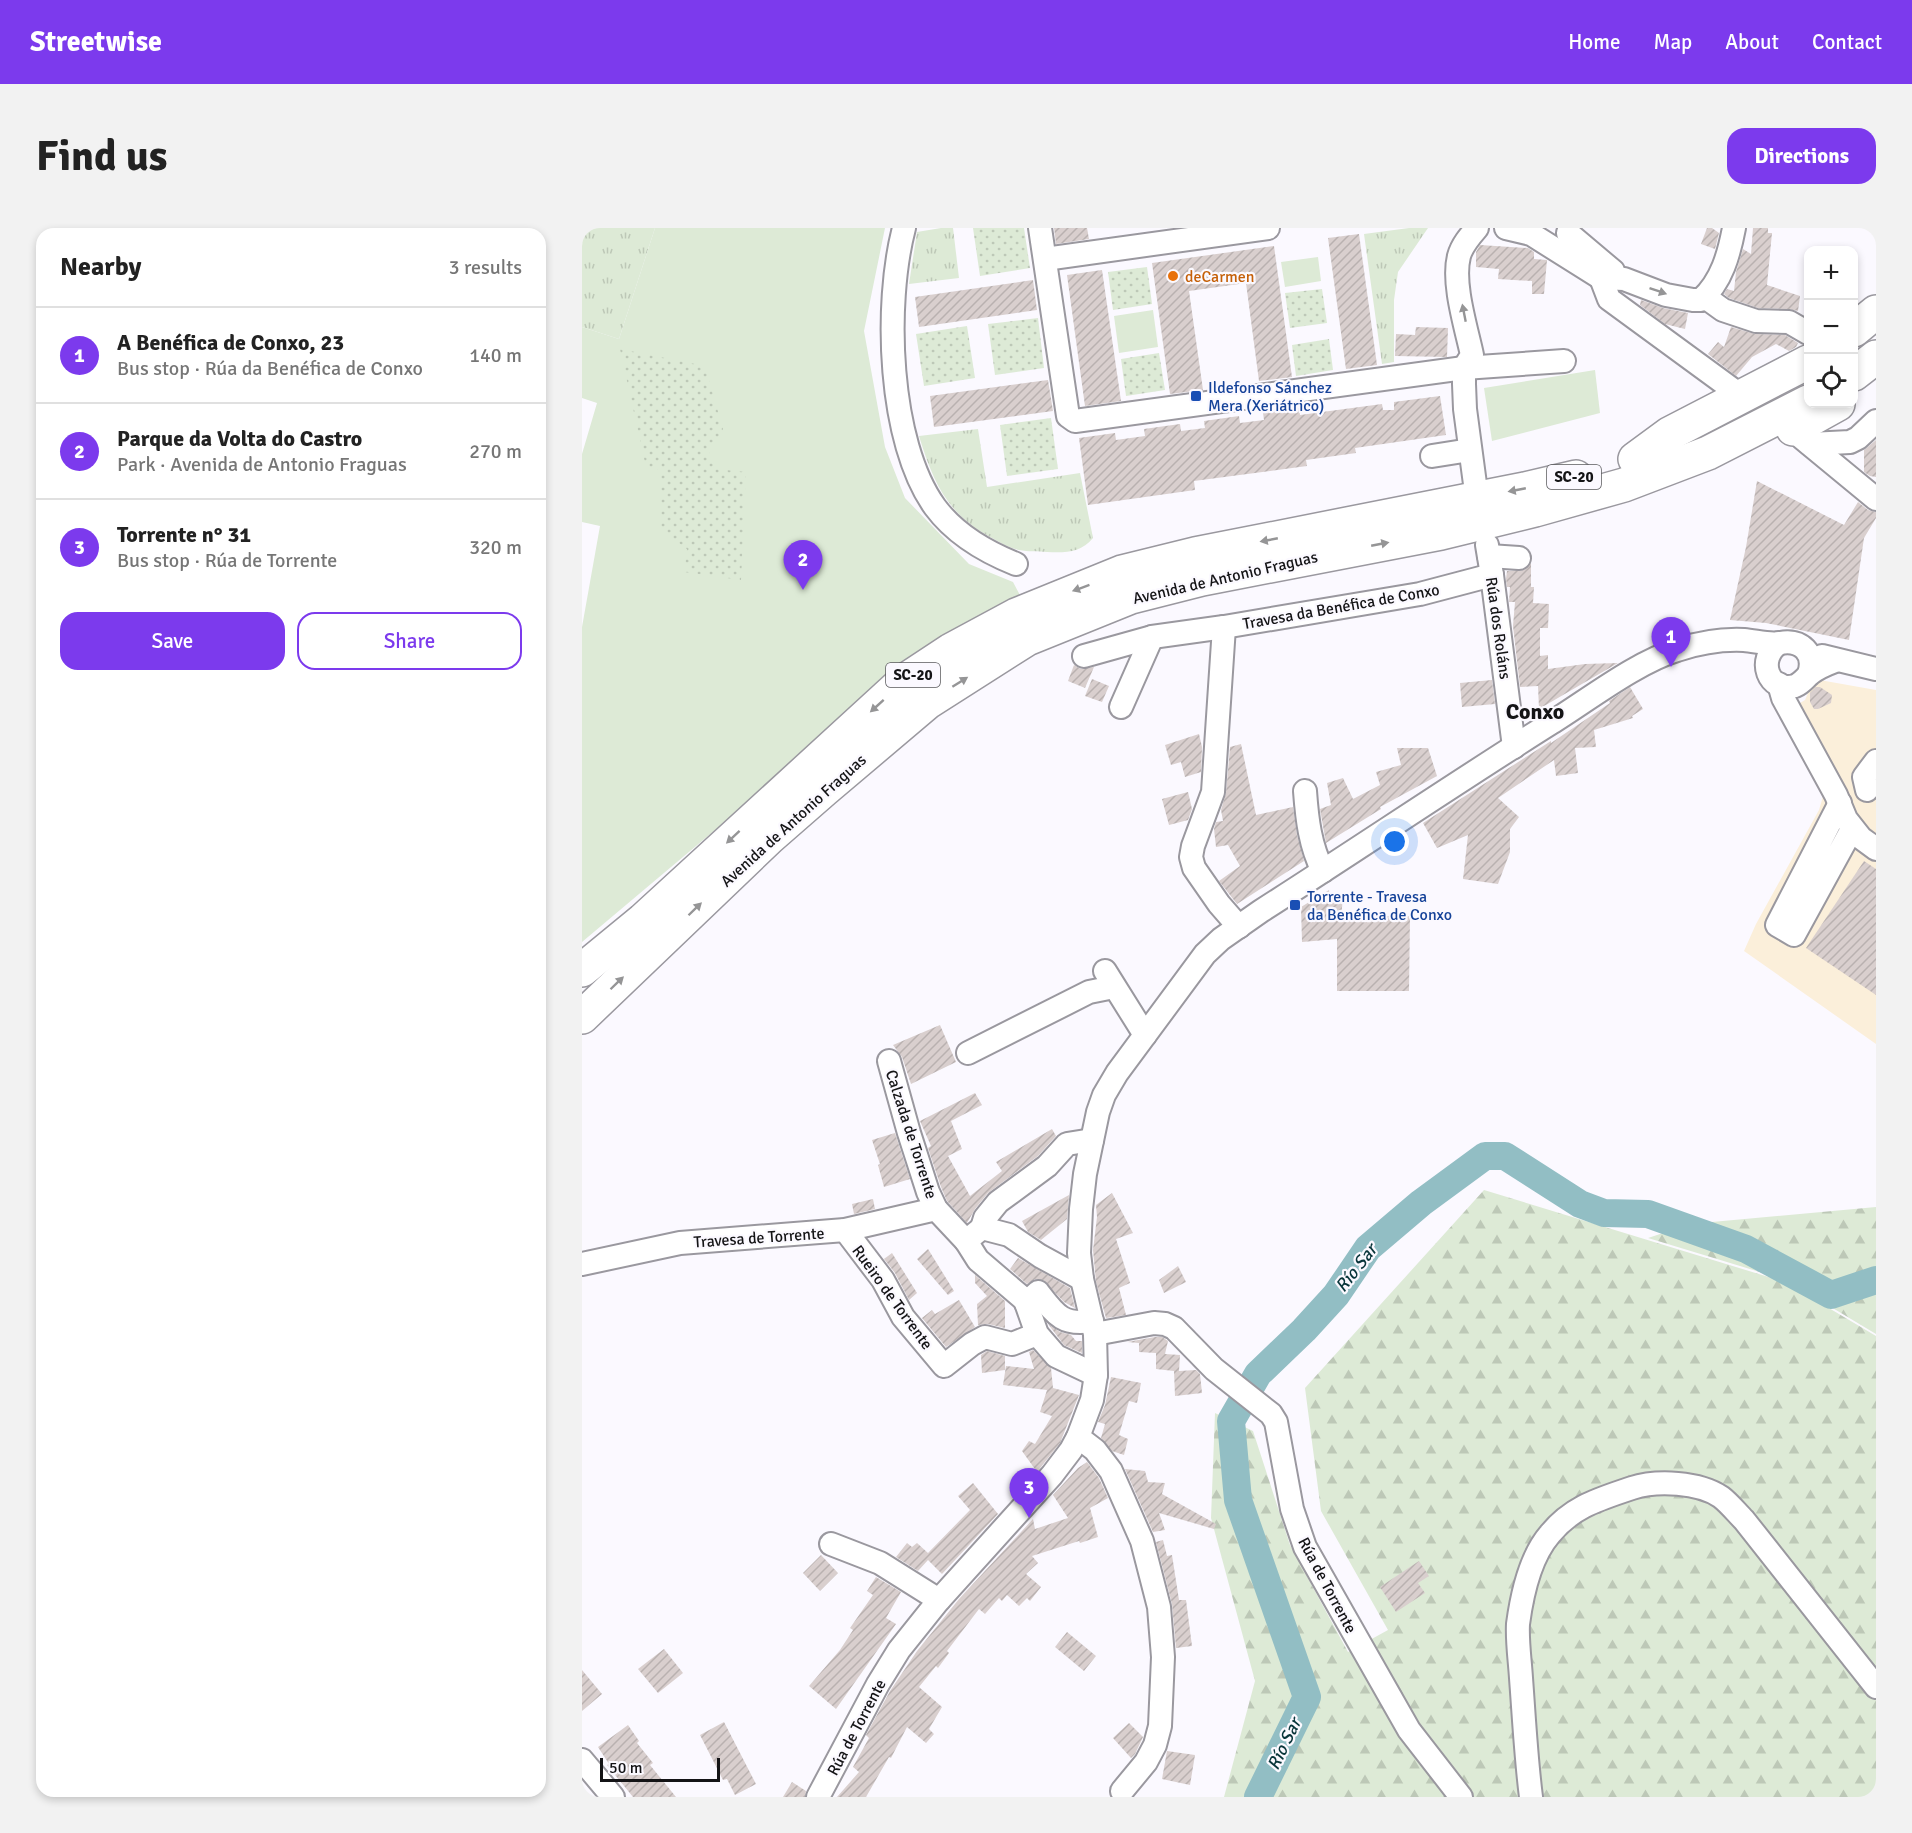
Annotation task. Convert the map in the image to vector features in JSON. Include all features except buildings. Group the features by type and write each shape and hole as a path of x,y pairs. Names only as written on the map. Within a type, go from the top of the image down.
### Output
{"highway":[{"path":"1858,327 1876,312"},
{"path":"1858,347 1876,332"},
{"path":"1858,371 1876,357"},
{"path":"1635,459 1669,434 1804,365"},
{"path":"1858,390 1876,378"},
{"name":"Avenida de Antonio Fraguas","path":"582,970 642,920 904,681 951,650 1016,615 1071,591 1132,570 1195,554 1525,489 1599,471 1706,434 1804,384"},
{"name":"Avenida de Antonio Fraguas","path":"582,1017 769,838 824,790 928,702 1027,639 1131,597 1202,579 1442,533 1624,485 1708,453 1804,405"},
{"path":"1513,516 1563,514 1647,491 1733,458 1780,436 1831,408"}],"street":[{"path":"904,228 894,287 892,333 898,394 910,452 926,494 950,524 991,554 1016,564"},
{"path":"1040,228 1068,416 1072,420 1081,422 1464,369 1564,362"},
{"path":"1045,259 1268,228"},
{"path":"1475,484 1465,409 1464,369 1472,355 1459,289 1458,264 1462,248 1477,228"},
{"path":"1506,228 1529,231 1601,278 1624,279 1693,300 1701,300 1705,297 1718,280 1729,253 1734,228"},
{"path":"1568,233 1624,279"},
{"path":"1601,278 1609,299 1736,392"},
{"path":"1705,297 1723,310 1756,321 1789,322 1804,330"},
{"path":"1876,421 1858,438 1850,442 1806,441 1876,499"},
{"path":"1432,456 1470,450"},
{"name":"Travesa da Benéfica de Conxo","path":"1084,656 1152,637 1420,594 1489,559 1520,558"},
{"name":"Rúa dos Roláns","path":"1489,559 1514,747"},
{"name":"Travesa da Benéfica de Conxo","path":"1224,627 1213,792 1191,857 1194,868 1219,904 1239,927"},
{"path":"1121,707 1152,637"},
{"name":"Rúa de Torrente","path":"818,1797 888,1666 939,1600 1052,1475 1078,1437 1092,1400 1096,1375 1093,1328 1082,1279 1079,1252 1081,1209 1098,1112 1107,1089 1205,954 1239,927 1640,666 1698,644 1742,640 1773,651"},
{"path":"1876,669 1835,660 1795,681 1768,672 1773,651 1793,642 1801,645 1795,681 1840,803 1852,829 1876,849"},
{"path":"1867,790 1864,777 1876,761"},
{"path":"1305,791 1313,850 1323,872"},
{"path":"1840,803 1777,925 1794,935 1852,829"},
{"path":"968,1053 1089,992 1110,979 1145,1035"},
{"name":"Calzada de Torrente","path":"889,1061 912,1143 936,1209 974,1234 978,1260 1026,1303"},
{"path":"974,1234 998,1202 1047,1166 1067,1144 1092,1140"},
{"name":"Travesa de Torrente","path":"582,1264 680,1243 845,1230 936,1209"},
{"name":"Rueiro de Torrente","path":"845,1230 883,1280 903,1317 944,1366 985,1337 1012,1344 1037,1334"},
{"path":"974,1234 1009,1235 1040,1256 1082,1279"},
{"path":"1093,1328 1064,1319 1051,1309 1038,1292 1026,1303 1037,1334 1056,1356 1096,1375"},
{"name":"Rúa de Torrente","path":"1093,1328 1154,1323 1174,1328 1206,1362 1265,1407 1276,1422 1292,1509 1305,1547 1409,1730 1461,1797"},
{"path":"1078,1437 1095,1450 1111,1471 1142,1541 1159,1607 1163,1657 1160,1726 1155,1745 1146,1762 1122,1791"},
{"path":"1531,1797 1518,1626 1535,1558 1549,1534 1568,1517 1589,1503 1639,1486 1668,1483 1695,1486 1721,1497 1744,1520 1876,1687"},
{"path":"831,1544 880,1563 939,1600"},
{"path":"582,1760 613,1797"}],"shaded area":[{"path":"1814,679 1876,690 1876,1044 1744,951 1756,924 1819,810 1824,793 1790,709 1805,700"}],"green space":[{"path":"582,228 655,228 619,339 582,327"},
{"path":"655,228 885,228 864,331 885,447 905,498 969,564 1013,582 1021,597 918,659 582,942 582,627 600,526 582,522 582,454 597,403 582,398 582,327 619,339"},
{"path":"953,228 959,278 909,284 917,232"},
{"path":"973,228 1024,228 1030,268 980,276"},
{"path":"1428,228 1398,272 1394,300 1394,362 1382,364 1364,234"},
{"path":"1318,257 1321,281 1285,287 1281,262"},
{"path":"1147,267 1152,304 1113,310 1108,272"},
{"path":"1322,289 1327,323 1290,328 1285,293"},
{"path":"1153,310 1158,347 1119,353 1114,316"},
{"path":"1038,318 1044,368 995,375 988,324"},
{"path":"967,326 975,378 924,386 916,334"},
{"path":"1329,339 1333,370 1296,376 1292,345"},
{"path":"620,349 705,366 723,429 709,453 715,469 746,472 741,580 684,572 687,549 660,529 661,470 646,467"},
{"path":"1159,353 1165,390 1126,396 1121,359"},
{"path":"1595,370 1600,413 1492,441 1484,388"},
{"path":"1051,418 1058,469 1007,476 1000,425"},
{"path":"978,429 987,487 1080,473 1093,538 1083,547 1066,552 1019,550 990,537 962,517 943,494 936,481 919,436"},
{"path":"1484,1190 1785,1282 1876,1336 1876,1797 1224,1797 1255,1681 1211,1518 1215,1413 1253,1431 1290,1545 1348,1652 1388,1630 1321,1511 1305,1388"},
{"path":"1876,1207 1876,1334 1786,1280 1648,1238 1690,1224"}],"waterway":[{"name":"Río Sar","path":"1258,1797 1307,1697 1238,1500 1231,1421 1258,1374 1304,1330 1336,1295 1368,1248 1421,1203 1485,1156 1505,1156 1580,1204 1604,1213 1648,1214 1746,1249 1831,1295 1876,1280"}],"place":[{"name":"deCarmen","path":"1173,276"},
{"name":"Ildefonso Sánchez Mera (Xeriátrico)","path":"1196,396"},
{"name":"Parque da Volta do Castro","path":"803,590"},
{"name":"A Benéfica de Conxo, 23","path":"1671,667"},
{"name":"Torrente - Travesa da Benéfica de Conxo","path":"1295,905"},
{"name":"Torrente n° 31","path":"1029,1518"}],"district":[{"name":"Conxo","path":"1535,711"}]}
